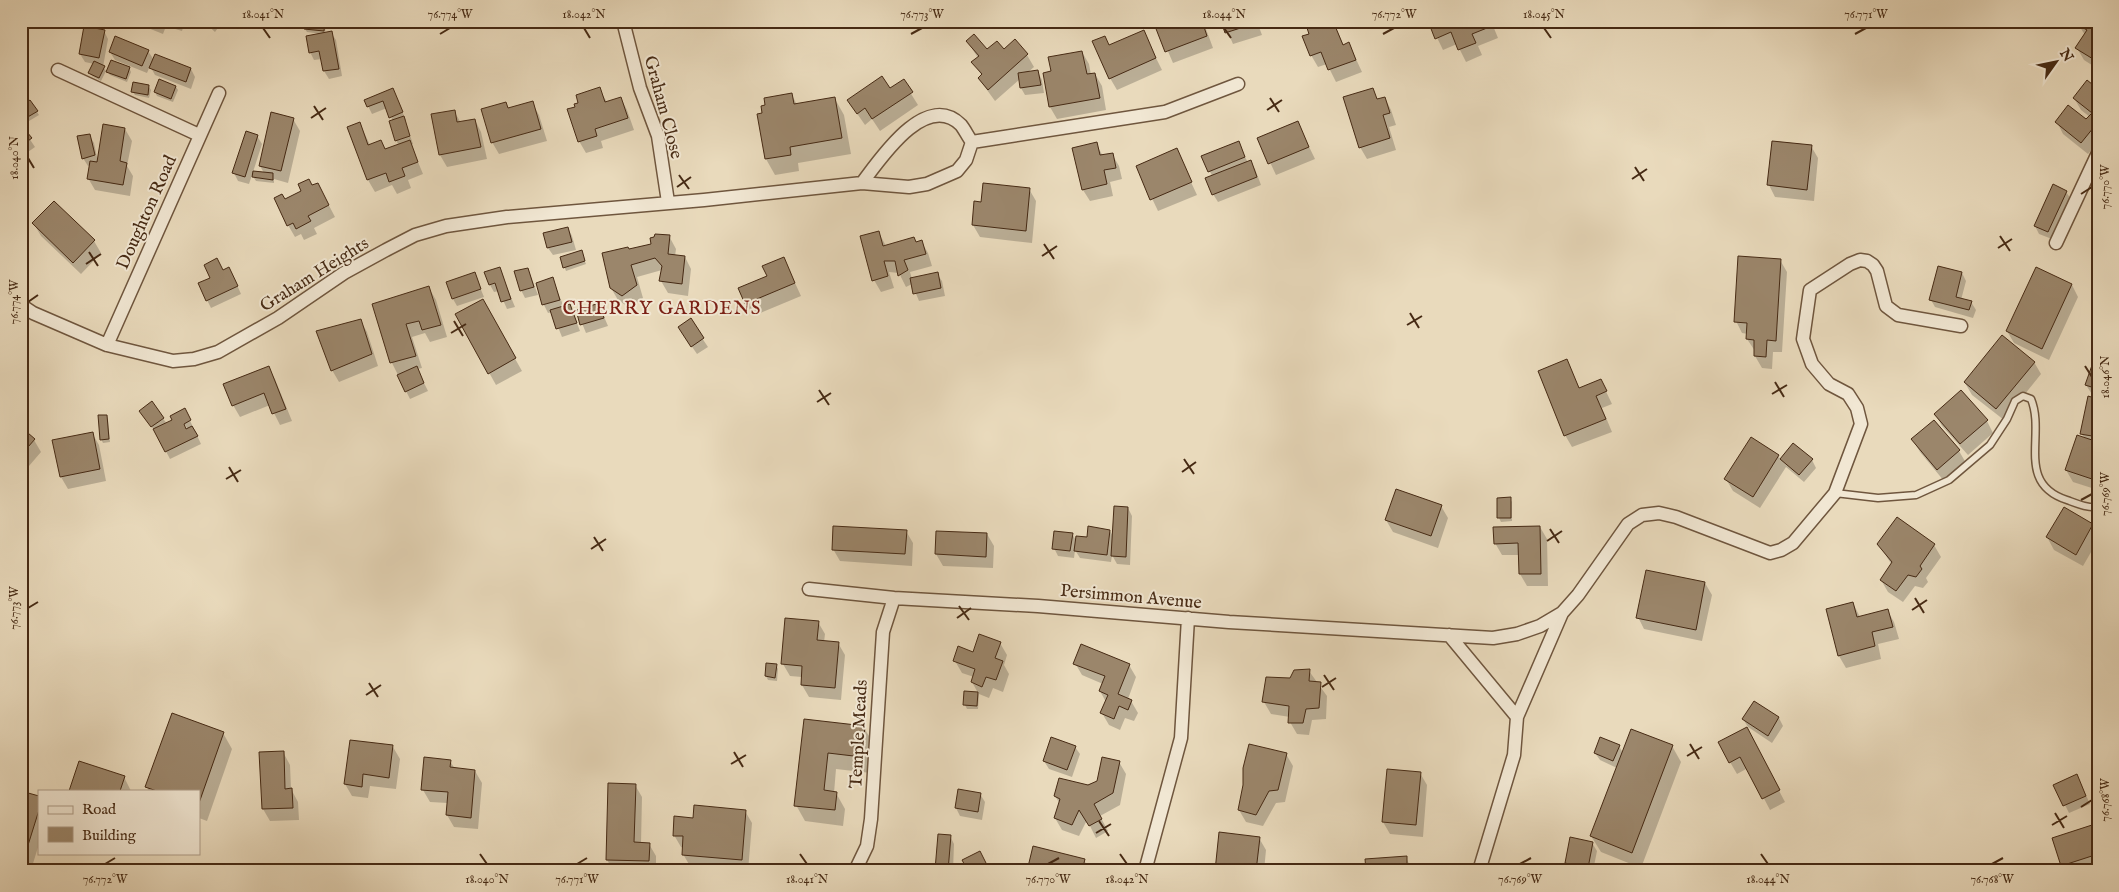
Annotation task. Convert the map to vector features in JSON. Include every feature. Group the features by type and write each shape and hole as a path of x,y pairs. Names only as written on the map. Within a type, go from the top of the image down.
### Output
{"street":[{"name":"Graham Close","path":"623,21 640,88 658,136 668,202"},
{"path":"58,70 199,135"},
{"path":"862,183 898,138 917,123 932,116 947,117 961,125 972,142 1165,112 1238,84"},
{"name":"Doughton Road","path":"106,345 219,93"},
{"name":"Graham Heights","path":"21,305 33,313 106,345 173,362 194,359 218,352 278,318 344,272 415,235 446,226 507,217 582,212 862,183 909,187 943,178 957,171 966,160 972,142"},
{"path":"2056,243 2098,152"},
{"path":"1479,871 1514,755 1517,717 1562,613 1578,595 1628,524 1642,515 1659,513 1676,517 1770,553 1781,550 1793,543 1836,493 1861,424 1857,408 1848,394 1829,384 1812,364 1803,339 1810,290 1850,264 1860,260 1866,261 1873,265 1876,271 1886,306 1898,315 1962,326"},
{"name":"Persimmon Avenue","path":"809,589 894,598 1229,622 1493,638 1516,634 1540,626 1562,613"},
{"name":"Temple Meads","path":"855,871 867,846 871,819 882,632 894,598"},
{"path":"1145,871 1181,738 1188,618"},
{"path":"1449,635 1517,717"}],"lane":[{"path":"1836,493 1878,498 1916,496 1949,480 1990,445 2007,419 2015,401 2023,396 2031,399 2035,410 2034,456 2039,479 2048,492 2090,508 2098,507"}],"building":[{"path":"305,21 325,21 324,31 304,29"},
{"path":"1153,21 1202,21 1207,36 1165,52"},
{"path":"1221,21 1255,21 1256,23 1225,33"},
{"path":"1315,21 1333,21 1343,45 1349,42 1356,60 1328,70 1321,52 1310,56 1302,36 1309,34 1306,25"},
{"path":"1428,21 1490,21 1492,26 1472,34 1476,43 1458,50 1451,32 1435,39"},
{"path":"2078,21 2098,21 2098,62 2075,48 2087,30 2076,24"},
{"path":"84,26 105,30 99,58 79,54"},
{"path":"1144,30 1156,58 1109,79 1092,41 1105,36 1109,45"},
{"path":"332,31 339,69 323,71 319,51 309,53 306,36"},
{"path":"974,34 987,49 997,41 1004,49 1015,39 1028,54 988,90 978,78 982,74 971,62 979,56 966,41"},
{"path":"115,36 149,50 142,66 109,52"},
{"path":"1082,51 1087,74 1095,73 1100,98 1049,107 1043,73 1051,71 1048,57"},
{"path":"155,54 191,68 186,82 149,68"},
{"path":"111,60 130,67 126,79 106,72"},
{"path":"94,61 105,66 99,78 88,73"},
{"path":"1038,70 1041,85 1020,88 1018,73"},
{"path":"882,76 890,88 904,79 913,92 872,119 865,108 857,114 847,100"},
{"path":"159,79 176,86 171,99 154,92"},
{"path":"2087,80 2098,89 2098,122 2081,143 2055,122 2068,105 2086,119 2092,113 2073,98"},
{"path":"133,82 149,85 148,95 131,92"},
{"path":"600,87 605,102 621,97 628,118 595,129 597,136 578,142 567,109 575,107 574,104 578,103 576,95"},
{"path":"393,88 403,112 389,118 383,101 367,107 364,100"},
{"path":"1373,88 1377,99 1385,97 1390,113 1383,115 1390,138 1359,148 1343,97"},
{"path":"792,93 794,104 835,97 842,138 790,147 791,155 765,159 757,114 762,113 761,106 765,105 764,98"},
{"path":"30,100 38,111 26,118 21,111 21,106"},
{"path":"533,101 541,129 491,143 481,109 506,102 508,108"},
{"path":"455,110 457,122 475,119 481,147 439,155 431,114"},
{"path":"271,112 294,118 281,171 259,166"},
{"path":"404,116 410,136 395,141 389,121"},
{"path":"1298,121 1309,147 1268,164 1257,138"},
{"path":"360,122 368,145 381,140 385,149 410,140 418,162 402,168 405,176 389,182 386,173 367,180 347,127"},
{"path":"103,124 125,128 120,161 127,163 123,185 87,179 90,161 97,162"},
{"path":"21,125 32,138 21,146"},
{"path":"246,131 258,135 245,177 232,173"},
{"path":"90,134 95,155 82,159 77,136"},
{"path":"1239,141 1245,157 1208,172 1201,156"},
{"path":"1772,141 1812,145 1807,190 1767,185"},
{"path":"1097,142 1100,155 1113,153 1116,168 1104,170 1107,184 1082,190 1072,148"},
{"path":"1177,148 1192,182 1150,200 1136,166"},
{"path":"1251,160 1257,177 1212,195 1205,178"},
{"path":"253,171 273,173 273,180 252,177"},
{"path":"309,179 312,185 318,183 329,205 308,216 311,221 296,229 293,223 287,226 274,198 282,194 285,199 301,191 298,184"},
{"path":"983,183 1030,188 1026,231 972,225 974,201 981,202"},
{"path":"2053,184 2067,191 2048,232 2034,226"},
{"path":"54,201 95,240 73,263 32,223"},
{"path":"568,227 572,242 547,248 543,233"},
{"path":"879,231 883,246 914,237 916,242 922,240 926,254 904,260 908,270 898,276 895,261 884,261 888,276 872,281 860,236"},
{"path":"655,234 670,235 668,254 685,256 682,284 659,281 662,266 655,258 631,265 637,285 622,296 610,288 602,253 651,244 650,238 654,237"},
{"path":"582,250 585,261 563,268 560,257"},
{"path":"1738,256 1781,259 1776,341 1767,340 1766,357 1754,356 1754,340 1746,339 1747,323 1734,322"},
{"path":"784,257 795,283 745,304 738,288 767,276 762,266"},
{"path":"217,258 223,270 229,267 238,286 206,301 198,283 210,278 204,265"},
{"path":"1938,266 1962,272 1956,297 1972,301 1969,310 1929,300"},
{"path":"500,267 511,299 501,302 495,283 489,285 484,272"},
{"path":"2036,267 2072,284 2042,349 2006,331"},
{"path":"528,268 534,287 520,291 514,271"},
{"path":"475,272 481,289 452,299 446,282"},
{"path":"938,272 941,288 913,294 910,278"},
{"path":"553,277 560,300 542,305 536,283"},
{"path":"429,286 441,325 422,330 419,321 406,324 416,356 390,363 372,304"},
{"path":"483,299 516,358 488,374 455,314"},
{"path":"600,303 604,318 580,325 576,310"},
{"path":"570,304 577,323 556,329 550,310"},
{"path":"691,318 704,338 691,347 678,327"},
{"path":"361,319 372,354 331,371 316,331"},
{"path":"2002,335 2035,362 1996,409 1964,382"},
{"path":"2096,354 2098,355 2098,389 2085,385"},
{"path":"1567,359 1579,388 1601,379 1607,391 1596,396 1606,419 1564,436 1538,371"},
{"path":"269,366 286,409 272,414 264,393 232,406 223,384"},
{"path":"417,366 424,383 405,392 397,375"},
{"path":"1961,390 1988,420 1960,444 1934,414"},
{"path":"2088,396 2098,399 2098,437 2080,434"},
{"path":"152,401 164,418 151,427 139,411"},
{"path":"185,408 191,420 184,424 186,429 192,426 198,436 165,452 153,429 172,420 170,416"},
{"path":"98,415 107,415 109,439 100,440"},
{"path":"1934,420 1960,450 1937,470 1911,439"},
{"path":"21,427 35,439 21,455"},
{"path":"93,432 100,469 60,477 52,440"},
{"path":"2077,435 2098,442 2098,481 2065,470"},
{"path":"1751,437 1779,455 1753,497 1724,479"},
{"path":"1793,443 1813,459 1799,475 1780,459"},
{"path":"1396,489 1442,505 1431,536 1385,520"},
{"path":"1511,497 1511,518 1497,518 1497,498"},
{"path":"1114,506 1128,507 1126,557 1111,556"},
{"path":"2064,507 2093,524 2076,555 2046,537"},
{"path":"1897,517 1935,544 1920,566 1922,569 1916,577 1908,575 1896,591 1880,580 1892,562 1877,544"},
{"path":"833,526 907,530 905,554 832,550"},
{"path":"1088,526 1110,530 1107,555 1074,551 1076,536 1087,537"},
{"path":"1540,526 1541,574 1519,574 1518,543 1494,544 1493,527"},
{"path":"936,531 987,533 986,557 935,554"},
{"path":"1054,531 1073,533 1070,551 1052,549"},
{"path":"1646,570 1705,582 1696,630 1636,618"},
{"path":"1853,602 1857,617 1888,609 1893,627 1872,632 1875,646 1838,656 1826,609"},
{"path":"785,618 819,621 817,640 839,642 835,688 801,685 802,666 781,664"},
{"path":"979,634 1001,642 995,658 1003,661 996,680 986,677 982,687 971,682 975,669 953,661 958,646 973,652"},
{"path":"1081,644 1130,664 1118,694 1132,700 1128,710 1119,706 1114,719 1100,713 1108,695 1099,691 1105,676 1073,664"},
{"path":"766,663 777,664 775,678 765,676"},
{"path":"1310,669 1309,681 1321,682 1319,708 1306,709 1303,723 1288,723 1289,706 1262,702 1266,677 1290,678 1294,670"},
{"path":"964,691 978,692 977,706 963,705"},
{"path":"1754,701 1779,717 1768,736 1742,719"},
{"path":"172,713 224,732 200,800 200,790 154,790 145,787"},
{"path":"804,719 865,726 862,757 828,753 824,790 837,792 835,810 794,806"},
{"path":"1747,727 1780,790 1762,799 1740,757 1729,763 1718,742"},
{"path":"1631,729 1673,745 1632,853 1590,836"},
{"path":"1051,737 1076,746 1067,770 1043,761"},
{"path":"1600,737 1620,745 1613,761 1594,753"},
{"path":"350,740 393,745 389,778 363,774 362,787 344,784"},
{"path":"1249,744 1287,753 1278,790 1269,791 1256,815 1238,810 1243,785 1243,768"},
{"path":"284,751 285,789 292,788 293,808 262,809 259,752"},
{"path":"424,757 451,760 450,767 475,770 471,818 446,815 448,792 421,790"},
{"path":"1102,757 1120,761 1113,793 1094,804 1102,819 1089,826 1079,810 1072,825 1054,818 1060,799 1054,796 1059,778 1088,785 1097,781"},
{"path":"79,761 125,776 120,790 69,790"},
{"path":"1387,769 1421,772 1416,825 1382,822"},
{"path":"2077,774 2086,796 2063,806 2053,785"},
{"path":"608,783 636,784 634,842 650,843 649,861 606,860"},
{"path":"958,789 981,793 978,812 955,808"},
{"path":"21,791 38,796 38,813 24,858 21,857"},
{"path":"694,805 746,810 742,860 682,855 683,836 673,836 674,816 693,818"},
{"path":"2092,825 2098,841 2098,854 2061,866 2052,838"},
{"path":"1219,832 1260,837 1256,871 1215,871"},
{"path":"938,834 951,835 948,871 924,871 924,869 935,870"},
{"path":"1570,837 1593,842 1588,868 1565,863"},
{"path":"1033,846 1085,859 1082,871 1027,871"},
{"path":"980,851 990,871 968,871 962,860"},
{"path":"1407,856 1407,871 1366,871 1365,859"}],"district":[{"name":"CHERRY GARDENS","path":"662,307"}]}
